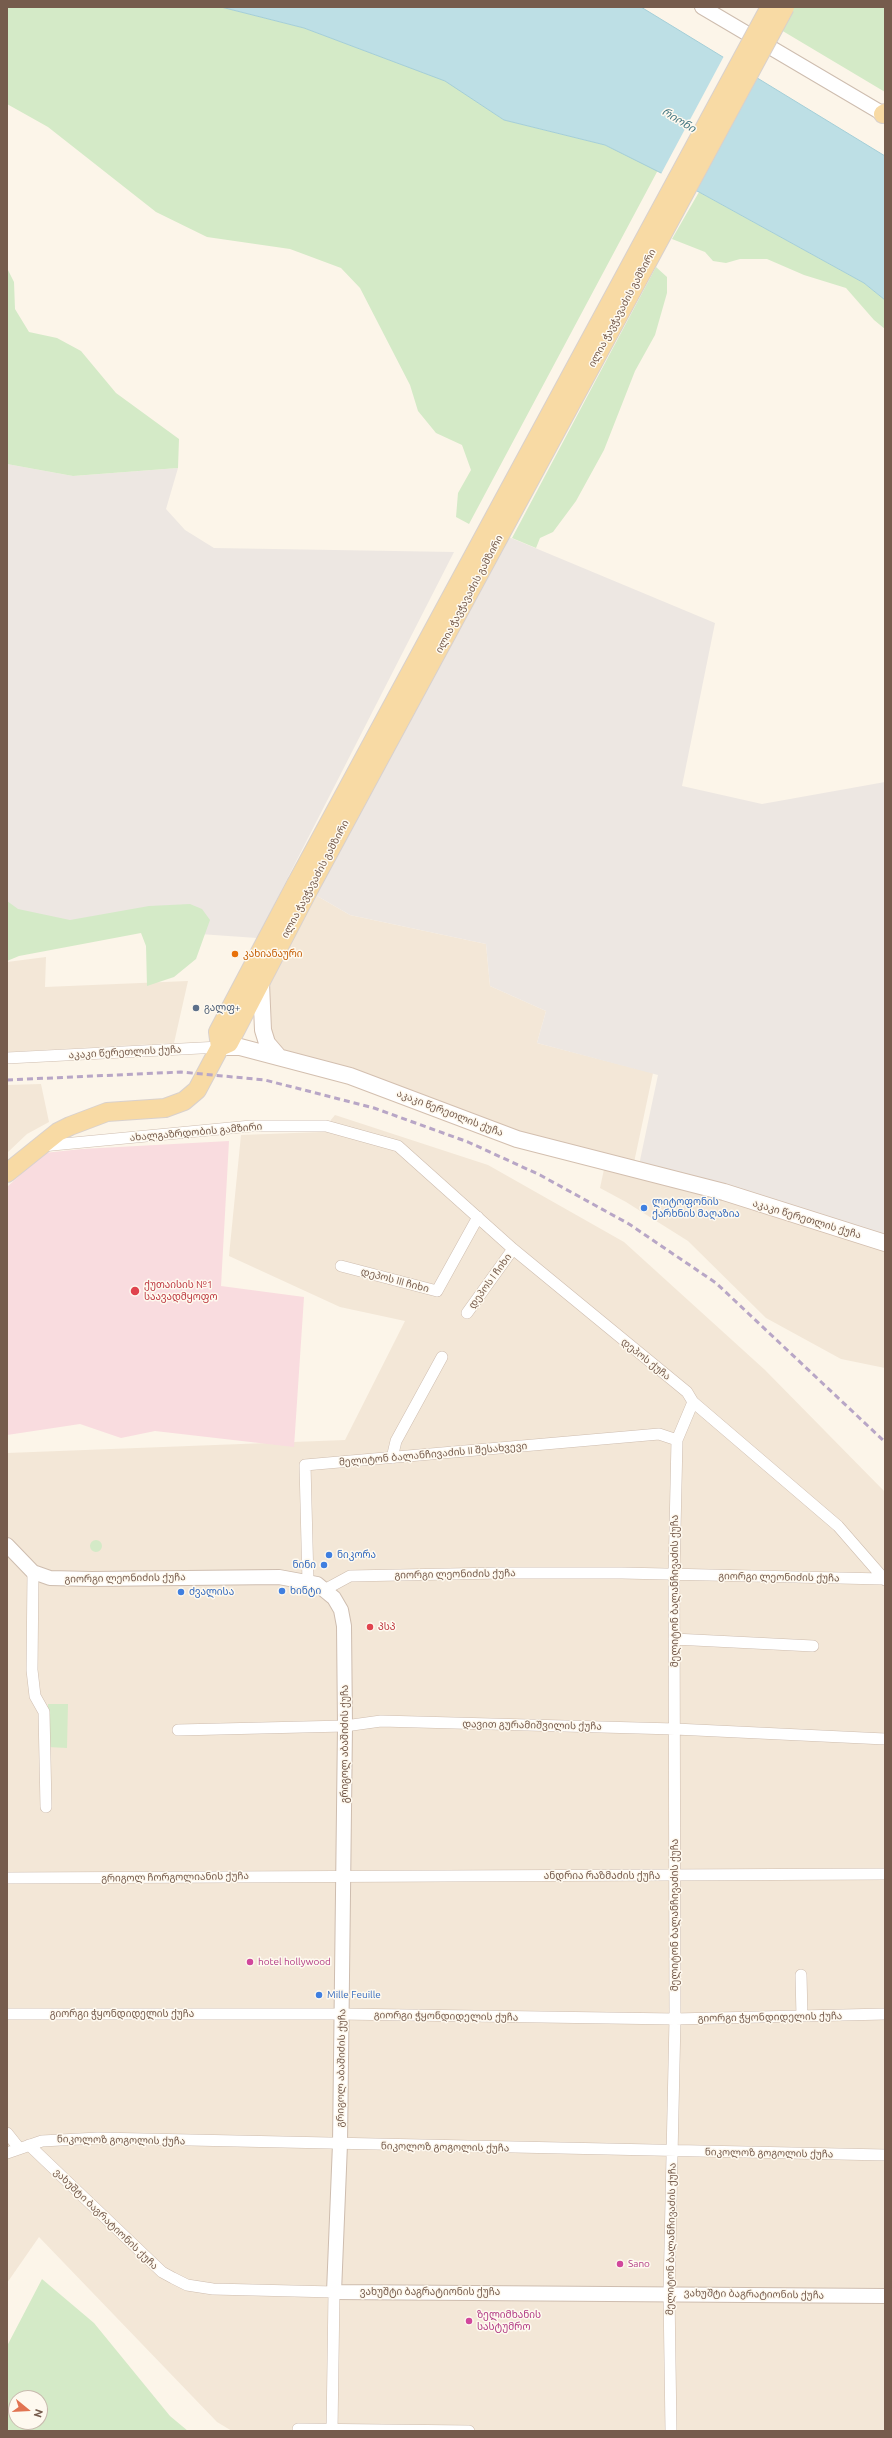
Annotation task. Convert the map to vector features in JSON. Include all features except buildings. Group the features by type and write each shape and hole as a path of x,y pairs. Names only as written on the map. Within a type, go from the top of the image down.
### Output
{"main road":[{"name":"ილია ჭავჭავაძის გამზირი","path":"770,7 303,886 261,983 229,1043 220,1047 218,1032 303,886 785,7"},
{"path":"261,983 263,1030 267,1042 279,1057"},
{"path":"7,1173 58,1132 106,1112 165,1108 184,1101 197,1090 220,1047"},
{"name":"აკაკი წერეთლის ქუჩა","path":"220,1047 240,1047 350,1076 517,1139 724,1192 885,1243"}],"street":[{"path":"702,7 884,114"},
{"name":"აკაკი წერეთლის ქუჩა","path":"7,1058 220,1047"},
{"name":"ახალგაზრდობის გამზირი","path":"40,1146 251,1126 326,1126 398,1146"},
{"name":"დეპოს ქუჩა","path":"398,1146 513,1249 687,1392 693,1402 838,1526 884,1579"},
{"name":"დეპოს III ჩიხი","path":"341,1266 437,1291 478,1217"},
{"name":"დეპოს I ჩიხი","path":"467,1313 513,1249"},
{"path":"392,1458 396,1441 442,1357"},
{"name":"მელიტონ ბალანჩივაძის ქუჩა","path":"671,2431 669,2293 675,2019 674,1575 677,1440 693,1402"},
{"name":"მელიტონ ბალანჩივაძის II შესახვევი","path":"308,1582 306,1465 659,1434 677,1440"},
{"path":"7,1545 33,1572 32,1670 35,1696 44,1712 46,1807"},
{"name":"გიორგი ლეონიძის ქუჩა","path":"33,1572 50,1578 66,1579 259,1576 308,1582 326,1589 350,1576 499,1573 622,1572 674,1575 884,1579"},
{"name":"გრიგოლ აბაშიძის ქუჩა","path":"326,1589 340,1610 344,1626 346,1726 340,2144 334,2292 332,2430"},
{"path":"674,1639 813,1646"},
{"name":"დავით გურამიშვილის ქუჩა","path":"178,1730 346,1726 381,1722 675,1729 885,1739"},
{"name":"ანდრია რაზმაძის ქუჩა","path":"344,1876 674,1876 885,1874"},
{"name":"გრიგოლ ჩორგოლიანის ქუჩა","path":"7,1878 344,1876"},
{"path":"801,1975 802,2016"},
{"name":"გიორგი ჭყონდიდელის ქუჩა","path":"7,2014 341,2014 675,2019 885,2014"},
{"name":"ვახუშტი ბაგრატიონის ქუჩა","path":"7,2133 24,2146 162,2272 187,2285 212,2289 334,2292 669,2293 885,2296"},
{"name":"ნიკოლოზ გოგოლის ქუჩა","path":"7,2153 24,2146 57,2139 98,2138 672,2152 885,2154"},
{"path":"298,2429 468,2431"}],"shaded area":[{"path":"7,464 73,476 178,468 166,509 185,530 214,548 454,552 257,938 142,930 7,914"},
{"path":"504,535 715,623 682,786 762,804 885,782 885,1239 639,1165 658,1075 537,1043 546,1011 490,986 486,944 350,915 312,893"},
{"path":"312,893 350,915 486,944 490,986 546,1011 537,1043 653,1073 632,1172 885,1248 885,1368 841,1359 766,1318 688,1241 626,1202 600,1188 606,1160 280,1055 265,1023 267,979"},
{"path":"46,957 45,987 188,981 174,1043 7,1052 7,962"},
{"path":"41,1084 49,1122 27,1134 7,1153 7,1085"},
{"path":"335,1115 488,1165 624,1242 765,1370 885,1492 885,2431 232,2431 217,2422 39,2237 7,2283 7,1453 345,1440 405,1321 340,1307 229,1256 241,1135 321,1132"},
{"name":"ქუთაისის №1 საავადმყოფო","path":"229,1141 221,1286 304,1297 294,1447 155,1431 121,1438 80,1424 7,1435 7,1187 44,1153 82,1149"}],"green space":[{"path":"7,7 221,7 304,28 446,81 504,120 605,145 658,170 469,524 456,517 458,493 471,470 462,445 436,433 418,411 410,385 360,288 341,268 290,249 207,237 156,212 48,127 7,104"},
{"path":"791,7 885,7 885,92 781,30"},
{"path":"699,192 864,283 885,300 885,329 874,320 846,288 804,275 767,259 740,259 726,263 713,261 705,252 672,239"},
{"path":"656,267 667,277 667,293 655,335 635,371 604,450 576,501 553,532 540,538 536,548 512,538"},
{"path":"7,268 14,282 15,309 29,332 57,338 81,351 116,393 179,439 178,468 73,476 7,464"},
{"path":"7,901 18,909 70,920 149,906 190,904 202,909 210,920 196,959 174,977 147,986 146,946 141,933 19,956 7,961"},
{"path":"98,1540 101,1541 101,1551 94,1552 91,1551 90,1544 91,1541"},
{"path":"48,1704 68,1704 67,1748 48,1747"},
{"path":"42,2279 94,2323 170,2416 188,2431 7,2431 7,2346"}],"water":[{"name":"რიონი","path":"221,7 641,7 885,156 885,300 864,283 699,192 605,145 504,120 445,81 304,28"}],"pier":[{"path":"724,56 755,75 693,191 661,174"}],"railway":[{"path":"7,1080 181,1072 265,1080 374,1108 468,1142 540,1175 629,1224 716,1283 885,1442"}],"place":[{"name":"კახიანაური","path":"235,954"},
{"name":"გალფ+","path":"196,1008"},
{"name":"ლიტოფონის ქარხნის მაღაზია","path":"644,1208"},
{"name":"ქუთაისის №1 საავადმყოფო","path":"135,1291"},
{"name":"ნიკორა","path":"329,1555"},
{"name":"ნინი","path":"324,1565"},
{"name":"ხინტი","path":"282,1591"},
{"name":"ძვალისა","path":"181,1592"},
{"name":"პსპ","path":"370,1627"},
{"name":"hotel hollywood","path":"250,1962"},
{"name":"Mille Feuille","path":"319,1995"},
{"name":"Sano","path":"620,2264"},
{"name":"ზელიმხანის სასტუმრო","path":"469,2321"}]}
